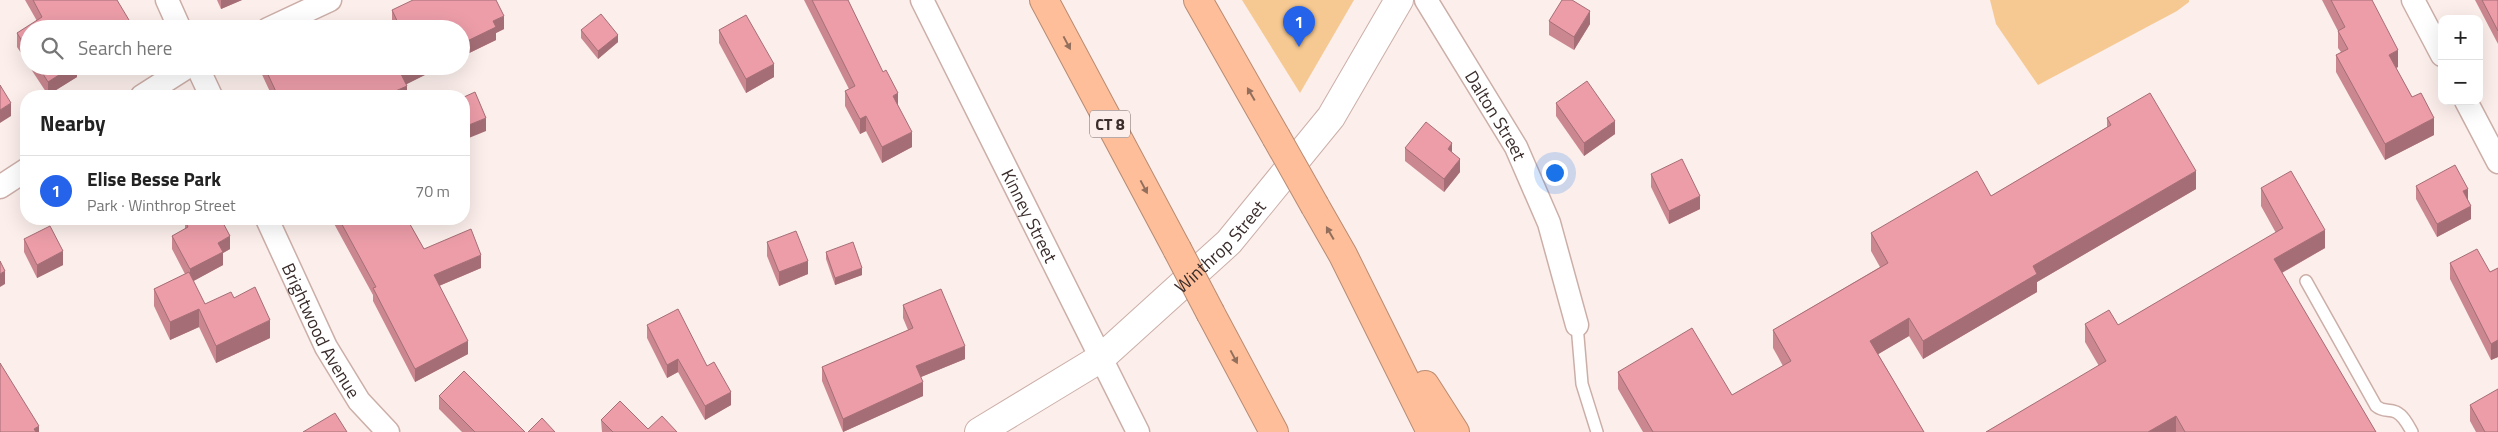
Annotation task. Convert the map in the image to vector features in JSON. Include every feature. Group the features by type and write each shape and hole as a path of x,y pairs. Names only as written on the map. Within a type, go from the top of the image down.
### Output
{"highway":[{"name":"CT 8","path":"1044,0 1274,432"},
{"path":"1198,0 1343,256 1431,432"},
{"path":"1343,256 1455,432"}],"street":[{"path":"168,0 176,20"},
{"path":"287,20 330,0"},
{"name":"Kinney Street","path":"922,0 1138,432"},
{"name":"Winthrop Street","path":"979,432 1101,358 1228,242 1330,117 1399,0"},
{"name":"Dalton Street","path":"1426,0 1516,147 1549,223 1577,325"},
{"path":"2413,0 2438,47"},
{"path":"151,90 175,75"},
{"path":"201,75 208,90"},
{"path":"2468,105 2498,162"},
{"path":"0,187 20,174"},
{"name":"Brightwood Avenue","path":"270,225 326,346 359,402 388,432"}],"lane":[{"path":"2306,281 2376,406 2381,410 2396,412 2404,418 2412,432"},
{"path":"1577,325 1582,384 1597,432"}],"shaded area":[{"path":"1242,0 1354,0 1300,93"},
{"path":"1990,0 2189,0 2189,2 2177,11 2038,85 1996,24"}],"building":[{"path":"33,0 117,0 129,20 37,20 42,17"},
{"path":"413,0 496,0 504,16 493,21 496,27 470,40 470,20 397,20 392,10"},
{"path":"812,0 848,0 883,72 886,70 898,93 893,96 912,132 882,147 866,116 860,119 845,91 855,86"},
{"path":"1562,0 1572,0 1590,11 1574,37 1549,21"},
{"path":"2331,0 2372,0 2398,50 2389,55 2412,97 2421,93 2434,118 2385,144 2336,55 2348,49 2338,31 2345,27"},
{"path":"2482,0 2498,0 2498,31"},
{"path":"601,14 618,35 598,51 581,30"},
{"path":"746,15 774,64 746,79 719,30"},
{"path":"44,75 59,75 48,82"},
{"path":"268,75 402,75 407,86 398,90 275,90"},
{"path":"1587,81 1615,121 1584,143 1556,103"},
{"path":"0,85 11,103 0,110"},
{"path":"475,92 486,118 470,125 470,94"},
{"path":"2150,93 2196,171 2033,266 2037,274 1923,341 1909,318 1870,341 1924,432 1653,432 1618,372 1692,328 1732,395 1791,361 1773,330 1888,263 1871,233 1977,171 1991,196 2111,125 2107,118"},
{"path":"1426,122 1452,143 1448,149 1460,159 1444,179 1405,148"},
{"path":"1682,159 1700,196 1669,211 1651,174"},
{"path":"2455,165 2468,189 2463,191 2471,206 2437,224 2416,186"},
{"path":"2291,171 2325,230 2274,259 2376,432 2185,432 2176,416 2148,432 1986,432 2106,361 2085,324 2109,310 2118,325 2283,228 2261,188"},
{"path":"187,225 224,225 230,236 218,243 223,252 190,269 172,236 188,227"},
{"path":"342,225 410,225 424,249 471,229 481,255 434,275 468,341 415,369 373,288 376,287"},
{"path":"50,226 63,251 37,265 24,239"},
{"path":"796,231 808,261 779,272 767,242"},
{"path":"853,242 862,268 835,278 826,252"},
{"path":"2477,249 2490,272 2498,268 2498,340 2491,344 2450,263"},
{"path":"0,261 5,271 0,274"},
{"path":"189,272 205,304 231,292 234,298 255,287 270,320 216,346 199,309 170,322 154,289"},
{"path":"941,289 965,346 916,366 923,382 843,419 822,367 913,328 903,305"},
{"path":"678,309 707,366 714,362 731,392 705,406 678,359 667,365 647,325"},
{"path":"0,363 39,426 34,429 36,432 0,432"},
{"path":"464,371 525,432 475,432 439,396"},
{"path":"2498,389 2498,432 2485,432 2470,405"},
{"path":"620,401 648,429 662,416 677,432 613,432 601,420"},
{"path":"335,413 347,432 303,432"},
{"path":"542,418 555,432 528,432"}],"place":[{"name":"Elise Besse Park","path":"1299,47"}]}
